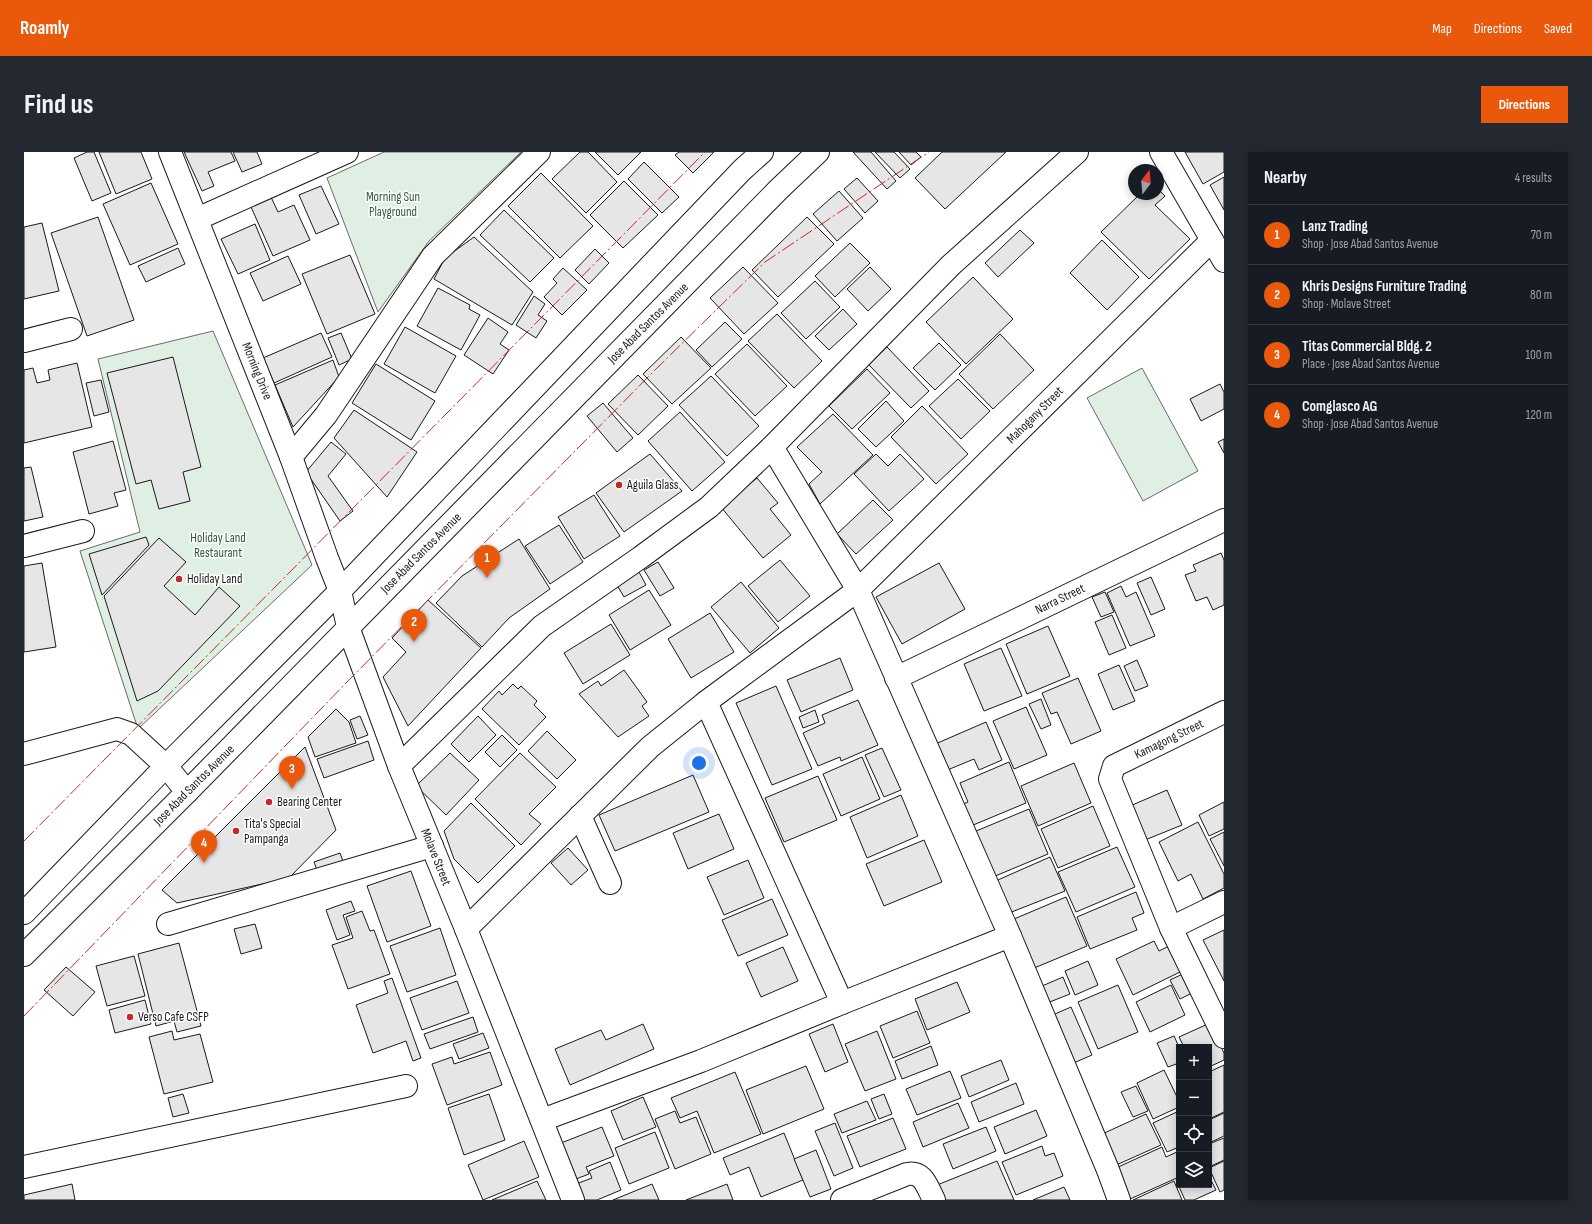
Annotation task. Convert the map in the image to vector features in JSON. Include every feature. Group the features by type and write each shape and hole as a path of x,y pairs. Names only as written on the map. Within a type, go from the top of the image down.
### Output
{"main road":[{"name":"Morning Drive","path":"170,152 291,457 340,591"},
{"path":"197,219 347,152"},
{"path":"291,457 326,415 433,256 539,152"},
{"path":"24,913 166,766 340,591 742,170 762,152"},
{"name":"Jose Abad Santos Avenue","path":"24,955 187,792 779,189 818,152"},
{"path":"399,766 542,626 641,557 709,506 772,447 950,265 1077,152"},
{"path":"1161,152 1224,261"},
{"name":"Mahogany Street","path":"466,929 650,747 706,702 858,590 1212,240"},
{"path":"24,341 71,329"},
{"path":"772,447 858,590 1010,936 1108,1170 1119,1200"},
{"name":"Narra Street","path":"896,678 1224,520"},
{"path":"24,546 83,530"},
{"name":"Molave Street","path":"340,591 348,627 399,766 466,929 573,1200"},
{"path":"706,702 842,1003"},
{"name":"Kamagong Street","path":"1171,928 1110,779 1114,766 1224,712"},
{"path":"24,754 117,729 131,734 166,766 187,792"},
{"path":"580,816 610,884"},
{"path":"168,924 432,846"},
{"path":"1224,902 1171,928 1224,1036"},
{"path":"542,1120 701,1061 1010,936"},
{"path":"24,1167 406,1086"},
{"path":"842,1200 907,1174 914,1173 921,1176 934,1200"}],"green space":[{"name":"Morning Sun Playground","path":"384,152 521,152 429,241 378,312 327,178"},
{"name":"Holiday Land Restaurant","path":"213,331 312,565 138,729 80,551 140,532 98,359"},
{"path":"1142,368 1198,471 1143,501 1087,398"}],"building":[{"path":"87,152 94,152 111,193 92,201 74,158"},
{"path":"99,152 141,152 152,179 116,194"},
{"path":"184,152 231,152 235,161 208,172 214,186 202,191"},
{"path":"233,152 257,152 262,164 242,172"},
{"path":"580,152 588,152 617,182 586,213 552,179"},
{"path":"595,152 641,152 618,175"},
{"path":"679,152 714,152 693,173 675,155"},
{"path":"853,152 871,152 896,181 887,189"},
{"path":"875,152 894,152 910,169 900,178"},
{"path":"899,152 916,152 921,157 911,165"},
{"path":"942,152 1006,152 945,209 915,178"},
{"path":"1185,152 1224,152 1224,172 1203,184"},
{"path":"644,162 679,197 662,213 628,179"},
{"path":"541,173 593,226 560,258 508,206"},
{"path":"1224,177 1224,210 1210,185"},
{"path":"857,178 878,201 865,213 844,189"},
{"path":"624,181 658,215 623,248 590,215"},
{"path":"151,183 178,244 130,265 103,204"},
{"path":"321,186 339,224 316,234 299,195"},
{"path":"839,191 863,218 837,241 813,214"},
{"path":"271,197 278,212 294,205 310,240 273,256 251,207"},
{"path":"1134,200 1161,200 1155,205 1190,239 1149,279 1101,232"},
{"path":"504,210 554,258 530,282 480,235"},
{"path":"98,217 134,320 87,336 51,233"},
{"path":"807,217 834,244 778,297 752,270"},
{"path":"42,223 59,291 24,299 24,227"},
{"path":"255,224 270,260 238,274 221,239"},
{"path":"1020,230 1034,243 998,277 985,263"},
{"path":"474,237 533,292 512,325 434,279 445,258"},
{"path":"1102,240 1139,277 1107,310 1070,273"},
{"path":"850,243 870,263 835,297 815,276"},
{"path":"178,248 185,264 146,282 138,266"},
{"path":"595,249 609,263 589,284 575,270"},
{"path":"350,255 375,314 327,334 302,274"},
{"path":"288,256 301,284 263,301 250,273"},
{"path":"743,267 778,303 744,334 710,298"},
{"path":"870,267 891,289 868,311 847,289"},
{"path":"563,268 587,290 562,315 544,297 557,283 553,279"},
{"path":"973,277 1013,319 966,364 926,322"},
{"path":"815,281 840,307 806,339 781,313"},
{"path":"438,288 470,305 469,309 480,315 461,350 417,326"},
{"path":"534,296 545,304 538,315 547,321 536,338 516,325"},
{"path":"843,309 857,324 829,350 815,336"},
{"path":"777,314 822,361 794,388 748,341"},
{"path":"488,318 508,332 500,344 509,350 493,374 464,355"},
{"path":"725,322 742,339 712,367 696,350"},
{"path":"405,327 456,356 435,393 384,364"},
{"path":"321,333 332,357 274,383 263,358"},
{"path":"341,333 352,359 339,365 328,338"},
{"path":"1000,334 1034,370 993,409 959,374"},
{"path":"681,337 711,368 672,404 643,374"},
{"path":"939,343 961,365 935,390 913,368"},
{"path":"747,344 787,386 755,416 715,374"},
{"path":"887,347 929,391 911,408 869,365"},
{"path":"173,357 201,467 183,472 190,501 159,509 151,480 136,484 107,373"},
{"path":"333,360 339,377 293,427 275,385"},
{"path":"77,363 92,427 24,443 24,370 33,368 37,383 50,380 48,370"},
{"path":"376,364 435,401 411,440 352,403"},
{"path":"867,369 890,393 852,429 829,406"},
{"path":"638,375 668,406 638,435 608,404"},
{"path":"711,376 759,426 727,456 679,405"},
{"path":"958,379 990,411 961,439 929,406"},
{"path":"101,380 109,412 94,416 86,383"},
{"path":"1220,384 1224,392 1224,409 1201,421 1190,399"},
{"path":"886,401 904,421 876,447 858,429"},
{"path":"603,403 633,438 617,452 587,416"},
{"path":"922,406 968,454 936,484 891,437"},
{"path":"354,410 417,452 387,497 334,438"},
{"path":"680,412 725,462 692,491 648,441"},
{"path":"833,414 873,455 820,504 809,484 822,472 797,447"},
{"path":"1224,439 1224,453 1218,442"},
{"path":"113,441 126,490 114,493 118,506 89,514 73,452"},
{"path":"331,442 346,454 328,476 353,511 340,521 306,472"},
{"path":"650,454 682,491 624,532 596,493"},
{"path":"876,454 888,466 900,454 924,479 889,511 854,474"},
{"path":"31,467 43,517 24,521 24,468"},
{"path":"757,478 778,503 770,509 791,535 763,558 721,507"},
{"path":"594,495 620,536 584,559 558,517"},
{"path":"873,500 893,520 856,554 837,534"},
{"path":"559,525 583,562 550,584 525,546"},
{"path":"146,537 149,545 102,595 89,554"},
{"path":"159,538 186,562 164,586 195,615 219,587 240,606 158,691 137,701 104,596"},
{"path":"519,539 550,589 509,618 482,647 436,603 462,576"},
{"path":"1221,553 1224,560 1224,605 1213,610 1207,597 1196,601 1185,575 1196,571 1193,565"},
{"path":"780,560 810,596 778,622 748,586"},
{"path":"658,562 674,588 660,596 644,570"},
{"path":"42,563 56,647 24,652 24,566"},
{"path":"939,563 965,609 902,644 876,597"},
{"path":"639,572 646,585 624,597 617,585"},
{"path":"1151,577 1165,609 1151,615 1137,583"},
{"path":"741,582 779,628 750,653 711,607"},
{"path":"1121,586 1126,597 1136,592 1155,636 1130,646 1107,593"},
{"path":"649,590 671,625 630,650 609,615"},
{"path":"1105,592 1114,612 1101,617 1092,597"},
{"path":"428,600 481,648 408,726 383,677 406,652 392,638"},
{"path":"710,613 734,652 691,678 668,639"},
{"path":"1112,615 1126,648 1109,655 1095,622"},
{"path":"611,624 630,655 583,684 564,653"},
{"path":"1048,626 1070,676 1027,694 1006,644"},
{"path":"1001,648 1022,696 984,711 964,664"},
{"path":"840,658 853,690 801,712 787,680"},
{"path":"1137,660 1148,686 1135,691 1124,666"},
{"path":"1119,665 1135,701 1113,710 1098,674"},
{"path":"624,670 647,702 642,706 649,716 618,737 579,694 598,681 601,686"},
{"path":"1078,678 1101,731 1071,744 1057,712 1051,714 1042,693"},
{"path":"513,684 518,689 521,686 537,701 534,705 546,717 519,745 482,709 499,691 502,695"},
{"path":"776,686 812,769 772,785 736,703"},
{"path":"1041,699 1051,725 1041,729 1029,704"},
{"path":"858,700 878,745 841,761 840,757 818,766 803,733 825,723 822,715"},
{"path":"1026,707 1047,755 1014,769 993,721"},
{"path":"336,709 349,722 356,743 315,757 308,737"},
{"path":"815,710 819,722 803,728 799,717"},
{"path":"360,716 368,735 357,739 350,720"},
{"path":"478,716 496,735 469,762 451,744"},
{"path":"986,722 1002,760 979,770 974,759 945,771 933,745"},
{"path":"547,731 576,760 557,779 528,751"},
{"path":"502,735 517,750 500,767 485,752"},
{"path":"368,741 374,760 324,778 317,759"},
{"path":"305,747 336,830 289,878 177,903 162,890"},
{"path":"882,748 901,790 884,797 865,755"},
{"path":"450,753 479,780 446,815 416,786"},
{"path":"520,753 556,787 529,814 541,824 521,845 475,799"},
{"path":"862,757 880,799 841,816 823,774"},
{"path":"1009,762 1026,803 966,828 956,807 968,802 960,783"},
{"path":"1074,763 1091,803 1038,826 1021,786"},
{"path":"693,775 709,812 615,851 599,815"},
{"path":"818,776 837,820 784,842 765,798"},
{"path":"1167,790 1182,825 1145,840 1130,806"},
{"path":"901,795 918,836 867,858 850,817"},
{"path":"1224,802 1224,829 1209,836 1199,815"},
{"path":"471,803 515,846 478,883 454,859 444,831"},
{"path":"1093,806 1110,846 1058,868 1041,829"},
{"path":"1029,809 1048,854 988,879 969,834"},
{"path":"719,814 734,849 688,869 673,833"},
{"path":"1198,822 1224,874 1224,888 1203,899 1191,874 1178,881 1159,842"},
{"path":"1224,832 1224,866 1210,839"},
{"path":"924,840 942,882 884,906 866,864"},
{"path":"1117,847 1135,887 1076,912 1058,872"},
{"path":"568,848 588,870 571,885 551,863"},
{"path":"340,853 344,864 318,873 314,862"},
{"path":"1050,857 1065,891 1004,915 991,883"},
{"path":"748,860 764,898 724,915 707,877"},
{"path":"411,871 431,926 387,942 367,886"},
{"path":"1136,892 1144,913 1132,918 1137,930 1090,949 1077,917"},
{"path":"1066,897 1087,946 1027,971 1007,922"},
{"path":"772,899 788,935 738,956 722,920"},
{"path":"351,901 355,911 343,915 350,935 337,940 326,910"},
{"path":"362,911 370,931 374,930 390,974 348,989 332,945 353,938 346,917"},
{"path":"255,924 262,948 241,954 234,929"},
{"path":"440,928 456,975 407,992 390,946"},
{"path":"1224,930 1224,981 1203,940"},
{"path":"1154,941 1159,951 1169,946 1182,971 1133,995 1116,959"},
{"path":"179,943 201,1026 177,1032 174,1021 156,1026 138,954"},
{"path":"783,947 798,981 761,997 746,963"},
{"path":"134,956 145,996 107,1006 96,966"},
{"path":"1088,961 1098,985 1075,995 1065,971"},
{"path":"66,967 95,992 73,1016 44,990"},
{"path":"1187,972 1196,991 1180,999 1170,980"},
{"path":"1063,977 1070,994 1042,1005 1035,989"},
{"path":"392,978 421,1058 413,1061 406,1041 373,1053 356,1005 388,993 384,981"},
{"path":"457,981 469,1013 422,1030 410,998"},
{"path":"957,982 970,1012 927,1030 915,999"},
{"path":"1118,985 1138,1032 1098,1049 1078,1002"},
{"path":"1171,985 1185,1015 1150,1032 1136,1002"},
{"name":"Verso Cafe CSFP","path":"145,1000 151,1024 115,1033 109,1010"},
{"path":"1071,1007 1092,1055 1069,1065 1048,1017"},
{"path":"917,1011 930,1043 893,1058 880,1026"},
{"path":"473,1017 478,1032 430,1049 424,1034"},
{"path":"1210,1023 1224,1053 1224,1060 1212,1066 1212,1044 1182,1044 1179,1037"},
{"path":"643,1024 654,1049 570,1085 555,1049 601,1030 606,1040"},
{"path":"833,1024 848,1062 825,1072 809,1034"},
{"path":"172,1031 174,1040 200,1034 213,1082 164,1094 149,1037"},
{"path":"877,1031 896,1079 865,1091 845,1044"},
{"path":"483,1033 489,1048 459,1059 453,1044"},
{"path":"1174,1036 1178,1044 1176,1044 1176,1064 1168,1067 1157,1043"},
{"path":"931,1046 938,1065 902,1079 895,1061"},
{"path":"490,1052 502,1085 447,1105 432,1064 452,1057 454,1064"},
{"path":"1001,1060 1009,1080 969,1097 961,1076"},
{"path":"1224,1065 1224,1112 1212,1118 1212,1080 1212,1071"},
{"path":"806,1066 824,1109 763,1134 746,1090"},
{"path":"1164,1070 1176,1095 1176,1108 1153,1119 1137,1083"},
{"path":"950,1071 961,1098 917,1115 906,1089"},
{"path":"735,1072 761,1134 714,1153 697,1111 680,1118 671,1098"},
{"path":"1016,1083 1024,1104 979,1122 971,1102"},
{"path":"1136,1086 1148,1111 1133,1117 1121,1092"},
{"path":"183,1094 189,1113 173,1117 168,1098"},
{"path":"489,1094 505,1140 464,1155 448,1108"},
{"path":"884,1094 892,1114 879,1119 871,1099"},
{"path":"643,1097 656,1127 623,1140 611,1111"},
{"path":"867,1101 876,1120 842,1133 834,1114"},
{"path":"958,1103 969,1128 923,1147 913,1122"},
{"path":"1036,1110 1047,1136 1005,1154 994,1127"},
{"path":"675,1111 680,1123 696,1117 711,1154 675,1169 655,1119"},
{"path":"1176,1112 1176,1148 1167,1152 1153,1123"},
{"path":"1224,1113 1224,1136 1212,1142 1212,1119"},
{"path":"1146,1114 1161,1145 1114,1166 1100,1135"},
{"path":"893,1118 906,1149 860,1167 847,1136"},
{"path":"835,1123 853,1168 834,1176 815,1131"},
{"path":"602,1127 614,1156 586,1167 589,1174 576,1179 561,1143"},
{"path":"986,1127 996,1151 953,1169 943,1144"},
{"path":"655,1132 669,1168 629,1184 615,1148"},
{"path":"784,1133 803,1180 761,1197 749,1167 730,1175 723,1158"},
{"path":"1224,1138 1224,1160 1212,1166 1212,1152 1212,1143"},
{"path":"524,1141 539,1177 483,1200 468,1165"},
{"path":"1042,1146 1045,1156 1054,1153 1063,1176 1016,1195 1002,1162"},
{"path":"1162,1147 1166,1157 1176,1152 1176,1178 1130,1199 1116,1168"},
{"path":"816,1150 831,1189 810,1197 794,1159"},
{"path":"997,1161 1014,1200 943,1200 937,1185"},
{"path":"1224,1161 1224,1190 1220,1192 1212,1175 1212,1167"},
{"path":"610,1162 621,1190 597,1200 583,1200 576,1184 592,1178 589,1171"},
{"path":"537,1181 546,1200 492,1200"},
{"path":"1174,1181 1182,1200 1133,1200"},
{"path":"1212,1182 1216,1190 1194,1200 1185,1200 1180,1188 1212,1188"},
{"path":"72,1184 75,1200 24,1200 24,1195"},
{"path":"652,1184 659,1200 613,1200"},
{"path":"727,1184 733,1200 686,1200"},
{"path":"1064,1187 1070,1200 1033,1200"}],"power":[{"path":"24,841 705,152"},
{"path":"24,1016 347,682 655,370 765,262 929,152"}],"place":[{"name":"Aguila Glass","path":"619,485"},
{"name":"Lanz Trading","path":"487,578"},
{"name":"Holiday Land","path":"179,579"},
{"name":"Khris Designs Furniture Trading","path":"414,642"},
{"name":"Titas Commercial Bldg. 2","path":"292,789"},
{"name":"Bearing Center","path":"269,802"},
{"name":"Tita's Special Pampanga","path":"236,831"},
{"name":"Comglasco AG","path":"204,863"},
{"name":"Verso Cafe CSFP","path":"130,1017"}]}
